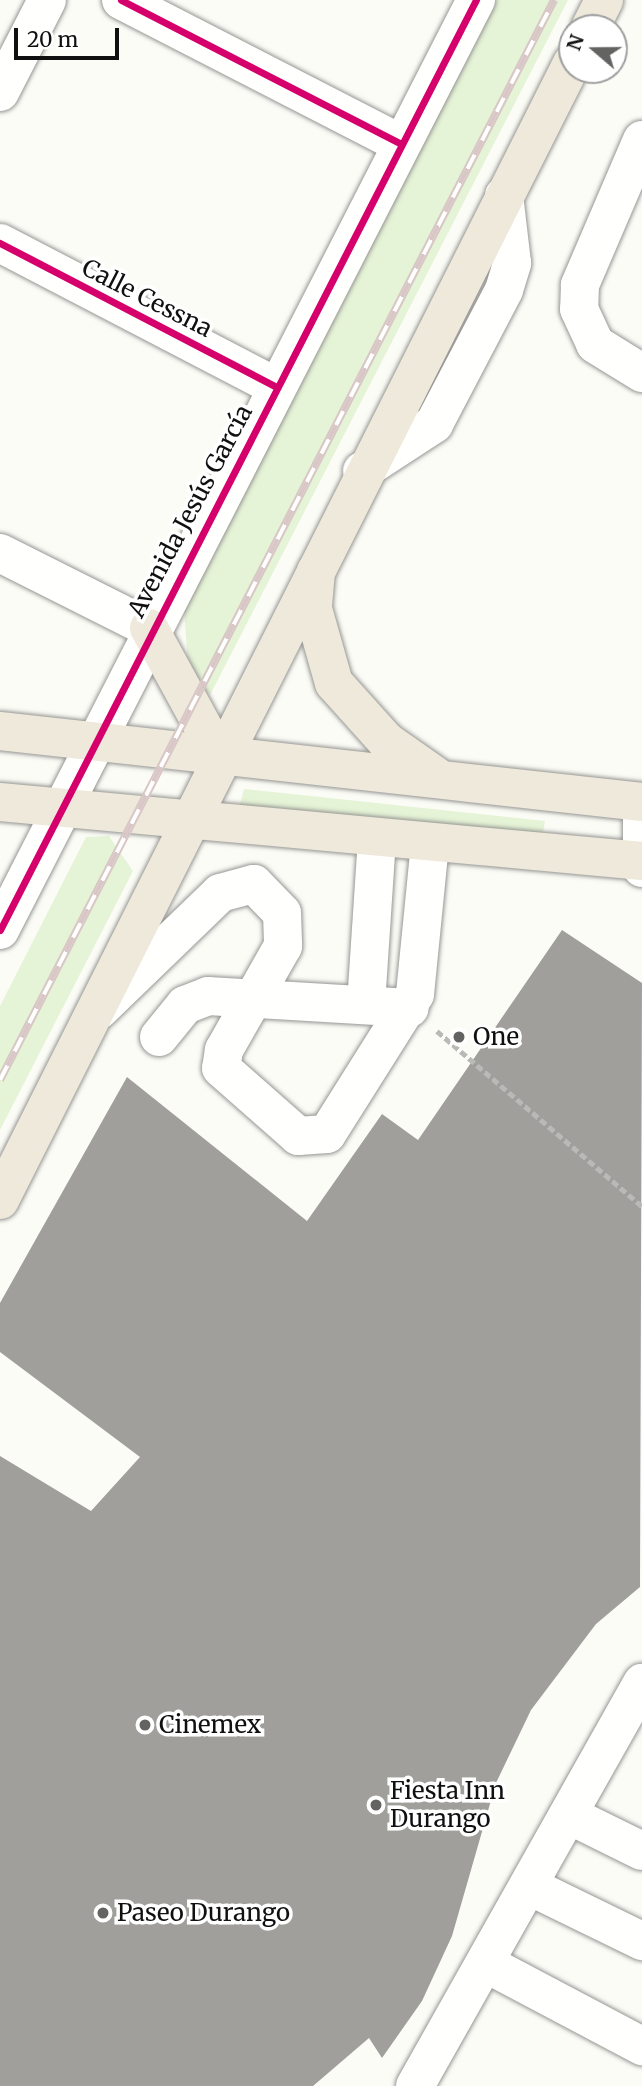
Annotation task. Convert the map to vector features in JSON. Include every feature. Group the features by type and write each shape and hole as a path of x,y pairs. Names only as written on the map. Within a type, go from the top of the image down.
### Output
{"main road":[{"path":"0,1200 99,1010 219,756 362,471 561,84"},
{"path":"317,561 313,609 334,683 386,741 437,777"},
{"path":"149,628 219,756"},
{"path":"0,731 437,777 642,802"},
{"path":"0,802 187,823 642,861"}],"street":[{"path":"0,92 47,0"},
{"path":"121,0 401,144"},
{"name":"Avenida Jesús García","path":"0,930 149,628 277,387 475,0"},
{"path":"642,141 580,285 579,309 595,344 642,373"},
{"name":"Calle Cessna","path":"0,243 277,387"},
{"path":"0,553 149,628"},
{"path":"642,814 642,868"},
{"path":"366,1004 377,840"},
{"path":"99,1010 220,894 244,882 273,899 285,929 257,995 224,1050 221,1068 298,1136 311,1139 327,1134 410,1008 424,934 430,844"},
{"path":"159,1037 195,999 257,995 410,1008"},
{"path":"415,2086 642,1683"},
{"path":"569,1815 642,1851"},
{"path":"529,1886 642,1941"},
{"path":"485,1963 639,2044"}],"path":[{"path":"410,1008 642,1206"}],"green space":[{"path":"497,0 568,0 561,14 558,14 558,19 210,695 189,678 184,610"},
{"path":"244,789 545,821 542,838 239,808"},
{"path":"109,836 133,871 0,1130 0,1006 86,837"}],"building":[{"path":"562,930 642,983 640,1587 596,1624 531,1710 496,1783 452,1936 422,2001 382,2058 369,2038 313,2086 0,2086 0,1456 91,1511 140,1457 0,1352 0,1303 127,1077 307,1221 382,1114 418,1140"}],"railway":[{"path":"0,1080 554,0"}],"cycle path":[{"path":"121,0 401,144"},
{"path":"0,930 476,0"},
{"path":"0,243 277,387"}],"place":[{"name":"One","path":"459,1037"},
{"name":"Cinemex","path":"145,1725"},
{"name":"Fiesta Inn Durango","path":"376,1805"},
{"name":"Paseo Durango","path":"103,1913"}]}
